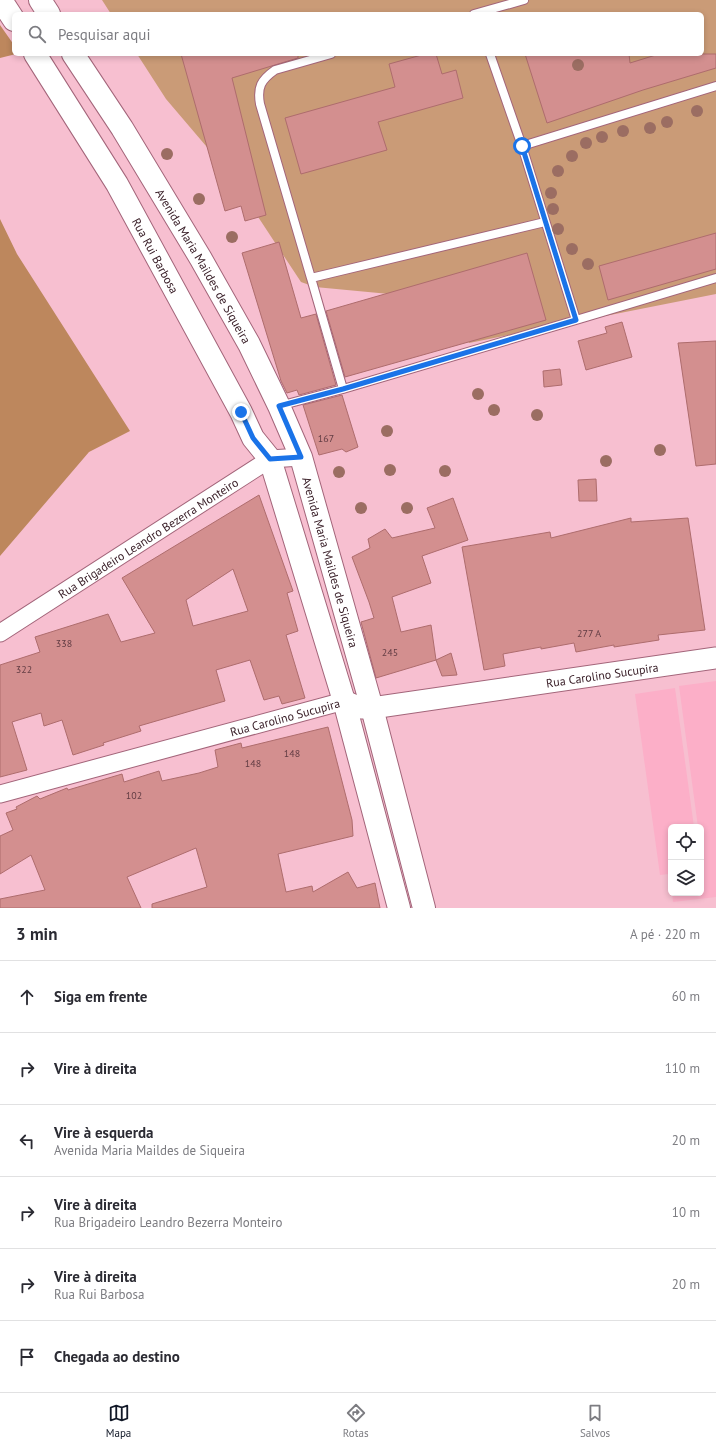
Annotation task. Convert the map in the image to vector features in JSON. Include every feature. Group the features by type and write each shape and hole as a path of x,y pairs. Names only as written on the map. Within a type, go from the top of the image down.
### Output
{"main road":[{"path":"1,0 12,17"},
{"path":"40,0 48,12"},
{"name":"Rua Rui Barbosa","path":"36,56 117,184 241,412 253,438 270,459"},
{"name":"Avenida Maria Maildes de Siqueira","path":"74,56 138,153 231,312 249,344 279,406 301,457 372,708 424,908"},
{"path":"270,459 344,701 399,908"}],"street":[{"name":"Rua Brigadeiro Leandro Bezerra Monteiro","path":"0,633 270,459 301,457"},
{"name":"Rua Carolino Sucupira","path":"0,794 344,701 361,708 372,708 716,658"}],"lane":[{"path":"482,12 524,0"},
{"path":"324,56 275,70 268,75 260,86 258,92 260,104 343,389"},
{"path":"491,56 522,146 576,320"},
{"path":"522,146 716,86"},
{"path":"311,278 546,222"},
{"path":"279,406 343,389 716,278"}],"shaded area":[{"path":"102,0 716,0 716,294 469,343 453,300 315,287 301,282 229,173 166,99 138,56 704,56 704,12 110,12"},
{"path":"0,25 12,42 12,55 0,58"},
{"path":"0,219 17,254 130,431 89,452 0,556"},
{"path":"716,681 716,897 673,902 672,896 704,896 704,824 698,824 679,686"},
{"path":"675,688 694,824 668,824 668,874 660,875 635,694"}],"building":[{"path":"704,54 716,54 716,68 643,90 547,123 526,56 629,56 630,63 653,56 704,56"},
{"path":"182,56 298,56 298,58 232,78 266,215 245,221 241,206 225,211"},
{"path":"418,56 437,56 442,74 456,70 463,98 378,122 387,150 301,174 285,118 395,87 389,64"},
{"path":"716,233 716,269 608,300 599,266"},
{"path":"279,242 301,318 316,314 336,385 299,395 297,390 287,393 281,381 242,253"},
{"path":"527,253 546,320 345,377 326,311"},
{"path":"622,322 632,357 586,370 578,341 607,333 605,327"},
{"path":"716,341 716,464 696,466 678,343"},
{"path":"560,369 562,385 544,387 543,371"},
{"path":"342,395 358,447 346,452 342,449 319,455 303,405"},
{"path":"596,479 597,501 579,501 578,480"},
{"path":"259,495 293,591 287,593 298,631 286,635 305,698 282,704 279,696 264,700 250,660 216,670 225,701 139,726 141,731 103,743 104,745 73,755 62,720 44,726 41,713 12,722 27,770 0,777 0,665 40,652 35,637 108,614 121,642 155,633 122,578","holes":["233,569 248,611 193,626 186,600"]},
{"path":"453,498 468,540 422,556 431,583 392,597 401,632 431,625 436,660 376,678 361,622 374,618 352,557 370,548 368,539 385,529 392,538 435,528 427,508"},
{"path":"631,518 631,522 688,518 705,630 658,635 659,640 614,647 614,645 576,652 574,643 541,649 541,647 503,654 505,666 484,670 462,547 550,532 551,538"},
{"path":"451,653 457,675 442,676 436,660"},
{"path":"328,727 352,820 353,836 278,854 286,892 312,886 313,892 348,872 357,888 375,883 380,908 152,908 152,904 207,887 196,848 127,877 141,908 0,908 0,899 45,890 31,855 0,874 0,836 13,830 6,813 17,809 16,807 37,796 40,799 67,788 68,790 122,774 124,782 159,771 162,781 199,773 218,767 215,750 241,743 242,748"}],"route":[{"path":"241,412 253,438 270,459 301,457 279,406 343,389 576,320 522,146"}]}
